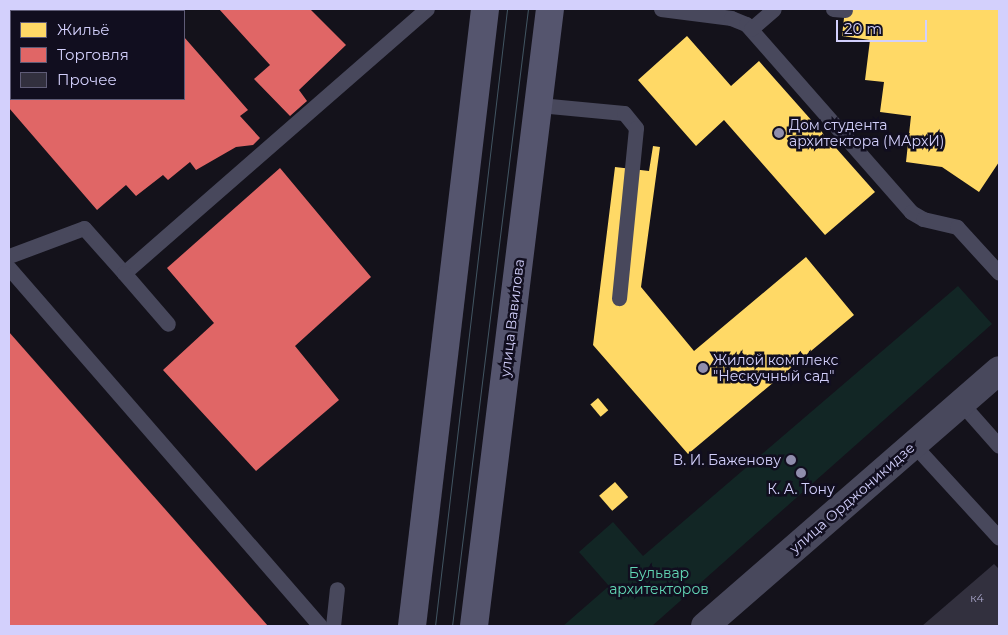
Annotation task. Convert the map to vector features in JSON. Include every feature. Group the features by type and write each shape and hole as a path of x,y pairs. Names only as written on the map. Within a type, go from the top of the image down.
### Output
{"main road":[{"path":"412,626 485,9"},
{"name":"улица Вавилова","path":"474,626 550,9"}],"street":[{"name":"улица Орджоникидзе","path":"705,626 999,370"}],"lane":[{"path":"124,273 363,56 427,9"},
{"path":"661,9 731,18 751,29 911,212 922,219 957,226 999,273"},
{"path":"751,29 774,9"},
{"path":"538,105 624,113 636,128 619,298"},
{"path":"9,256 84,228 168,324"},
{"path":"9,268 320,626"},
{"path":"961,403 999,446"},
{"path":"913,444 999,538"},
{"path":"333,626 338,589"}],"green space":[{"name":"Бульвар архитекторов","path":"958,286 992,324 652,626 563,626 609,586 579,552 613,522 643,556"}],"building: Жильё":[{"path":"845,9 999,9 999,162 979,192 942,167 906,162 911,116 880,112 884,82 865,80 870,40 842,36"},
{"name":"Дом студента архитектора (МАрхИ)","path":"687,36 731,86 759,61 875,192 825,235 724,120 696,146 638,80"},
{"name":"Жилой комплекс \"Нескучный сад\"","path":"653,146 660,147 641,287 694,351 806,257 854,315 688,454 593,345 615,167 649,171"},
{"path":"598,398 608,410 601,417 590,404"},
{"path":"615,482 628,497 612,511 599,496"}],"building: Торговля":[{"path":"72,9 129,9 129,10"},
{"path":"219,9 310,9 346,45 299,90 307,101 290,116 254,79 270,65"},
{"path":"185,38 248,110 240,116 260,138 253,145 236,147 196,170 190,162 168,180 163,175 136,196 126,185 97,210 9,108 10,62 10,100 185,100"},
{"path":"280,168 371,277 295,346 339,400 256,471 163,370 214,323 167,268"},
{"path":"9,332 268,626 9,626"}],"building: Прочее":[{"path":"994,564 999,569 999,626 922,626"}],"tram line":[{"path":"435,626 507,9"},
{"path":"452,626 528,9"}],"place":[{"name":"Дом студента архитектора (МАрхИ)","path":"779,133"},
{"name":"Жилой комплекс \"Нескучный сад\"","path":"703,368"},
{"name":"В. И. Баженову","path":"791,460"},
{"name":"К. А. Тону","path":"801,473"}]}
